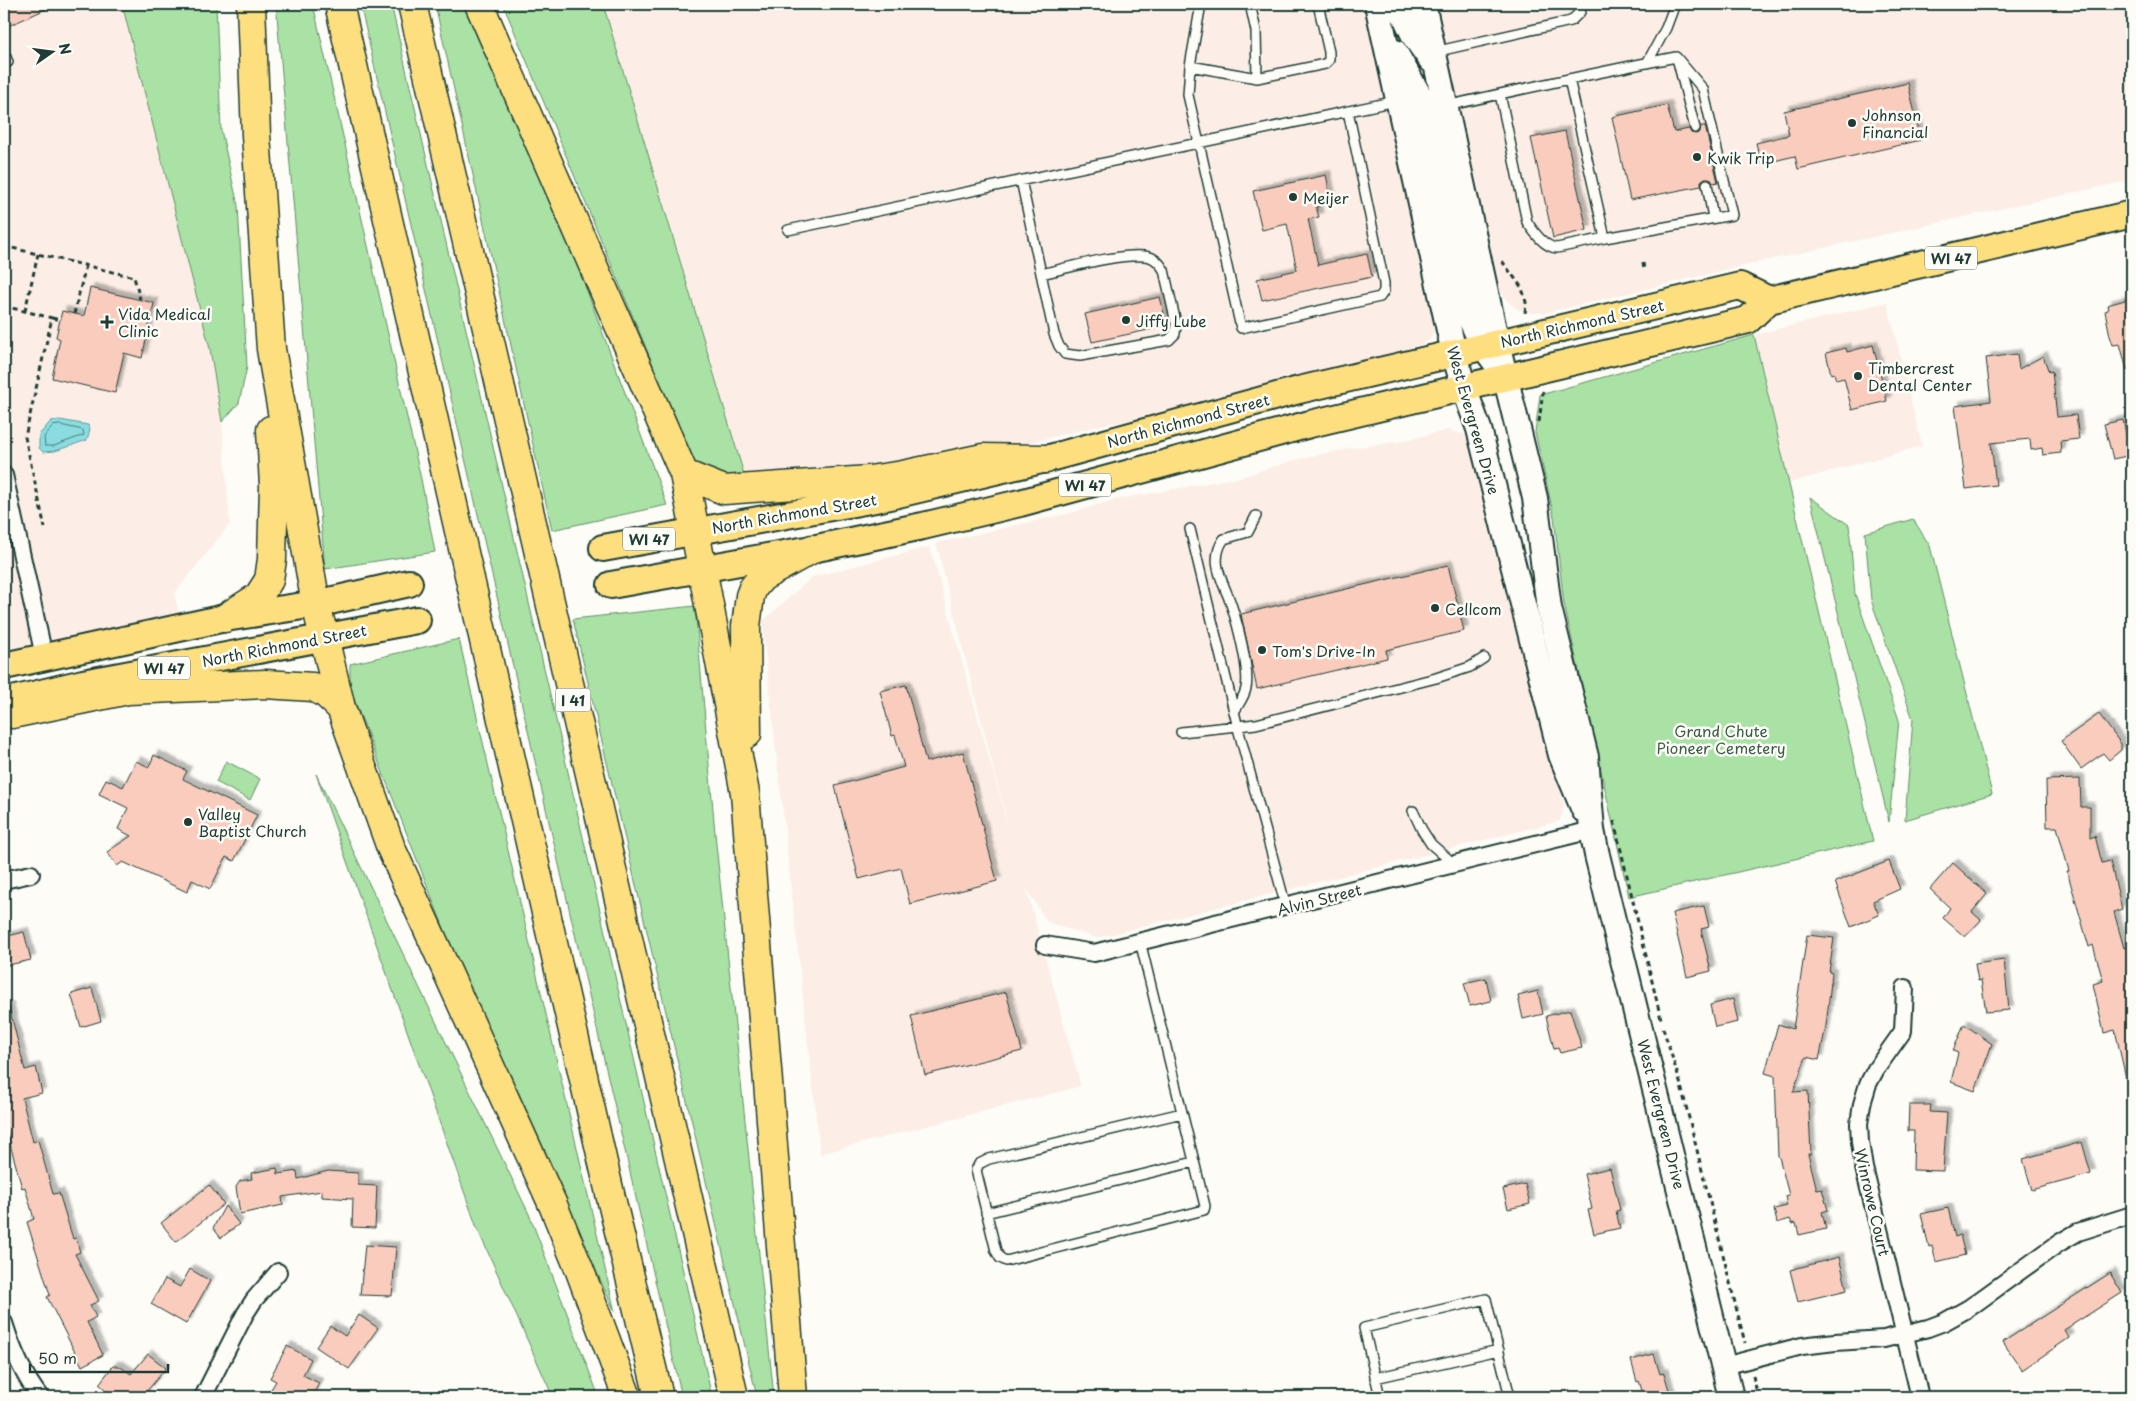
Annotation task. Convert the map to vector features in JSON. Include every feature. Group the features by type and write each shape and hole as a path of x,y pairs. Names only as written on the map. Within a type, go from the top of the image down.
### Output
{"highway":[{"path":"225,618 258,597 270,575 274,486 269,409 271,349 257,144 251,4"},
{"path":"339,4 602,1159 659,1397"},
{"name":"I 41","path":"412,4 734,1397"},
{"path":"479,4 684,474 745,793 793,1397"},
{"path":"271,349 316,604 341,708 391,848 546,1188 580,1271 627,1397"},
{"path":"684,474 724,490 869,480 983,458 1046,459"},
{"path":"745,793 747,754 746,626 750,596 753,588 762,577 812,549"},
{"path":"4,712 12,714 128,690 265,684 313,687 326,694 341,708"}],"main road":[{"name":"WI 47","path":"611,585 812,549 923,526 1269,435 1748,320 1769,300 2132,214"},
{"name":"North Richmond Street","path":"602,548 881,498 1046,459 1299,390 1740,286 1769,300"},
{"name":"WI 47","path":"4,666 225,618 316,604 409,583"},
{"name":"North Richmond Street","path":"4,702 83,683 417,620"}],"street":[{"name":"West Evergreen Drive","path":"1377,4 1454,354 1470,386 1479,429 1561,755 1592,830 1731,1397"},
{"path":"1399,4 1414,36 1436,61"},
{"name":"West Evergreen Drive","path":"1423,4 1445,106 1490,345 1506,377 1535,498 1549,608 1586,757 1592,830"},
{"path":"1383,30 1418,93 1466,310 1490,345"},
{"path":"1470,386 1493,423 1548,642 1565,671"},
{"path":"4,474 44,656"},
{"name":"Alvin Street","path":"1045,945 1094,953 1592,830"},
{"path":"4,880 31,874"},
{"name":"Winrowe Court","path":"1905,988 1903,1031 1868,1084 1859,1124 1864,1168 1920,1397"},
{"path":"1724,1366 1802,1346 1835,1342 1866,1342 1905,1334 1944,1322 1969,1308 2078,1232 2132,1215"},
{"path":"203,1397 245,1314 278,1272"},
{"path":"4,1323 18,1360 40,1397"}],"lane":[{"path":"1201,4 1190,66 1188,95 1241,328 1380,297 1384,291 1384,283 1348,111"},
{"path":"1250,4 1256,31 1258,78"},
{"path":"1190,66 1258,78 1325,64 1329,60 1329,52 1318,4"},
{"path":"1436,61 1571,21 1580,12 1582,4"},
{"path":"1647,63 1666,28 1675,4"},
{"path":"4,53 8,62"},
{"path":"1445,106 1676,57"},
{"path":"1676,57 1695,128"},
{"path":"1500,94 1527,222 1536,236 1552,248 1732,215 1702,89 1676,57"},
{"path":"1569,79 1605,238"},
{"path":"788,230 1398,101"},
{"path":"1021,180 1041,274 1054,334 1065,354 1080,356 1126,348 1170,340 1175,334 1176,323 1164,270 1152,257 1129,256 1041,274"},
{"path":"1707,184 1713,218"},
{"path":"1234,712 1246,690 1248,674 1231,604 1223,587 1217,553 1224,539 1248,532 1256,516"},
{"path":"1190,529 1238,728 1286,907"},
{"path":"1181,732 1238,728 1436,678 1470,667 1484,658"},
{"path":"1413,811 1431,844 1455,865"},
{"path":"1140,941 1194,1162 1204,1210 1006,1261 1000,1258 996,1251 976,1170 980,1164 989,1159 1182,1113"},
{"path":"986,1213 1194,1162"},
{"path":"1380,1397 1364,1328 1486,1299 1510,1397"},
{"path":"1375,1378 1499,1350"}],"path":[{"path":"4,246 134,277 140,299"},
{"path":"25,311 38,254"},
{"path":"1500,254 1506,267 1522,288 1526,302 1524,310"},
{"path":"1643,263 1644,269"},
{"path":"74,314 86,265"},
{"path":"4,306 60,320"},
{"path":"45,528 25,437 52,318"},
{"path":"1538,429 1543,389"},
{"path":"1613,820 1663,1028 1680,1082 1758,1397"}],"shaded area":[{"path":"4,4 122,4 210,349 222,422 230,524 174,594 180,615 80,636 4,655"},
{"path":"603,4 1368,4 1432,302 1433,333 1429,340 1420,346 1397,355 1162,416 1106,424 995,451 746,481"},
{"path":"1434,4 2132,4 2132,180 1764,261 1545,313 1531,313 1517,309 1506,300 1500,289 1486,243"},
{"path":"1887,302 1922,446 1789,483 1754,335"},
{"path":"1448,430 1470,436 1496,519 1564,806 1560,821 1097,938 1047,922 1026,888 1081,1086 820,1154 762,622 812,577 930,547 1009,829 936,543 1071,513 1113,500 1241,477 1295,460 1351,448 1397,442"}],"green space":[{"path":"122,4 216,4 221,130 238,206 247,367 239,403 222,422 210,349"},
{"path":"276,4 313,4 421,479 435,552 325,569"},
{"path":"360,4 391,4 712,1397 682,1397"},
{"path":"435,4 465,4 562,224 667,505 552,530"},
{"path":"503,4 603,4 746,481 701,470 694,462 681,438 653,365"},
{"name":"Grand Chute Pioneer Cemetery","path":"1754,335 1873,841 1629,897 1564,604 1554,517 1535,432 1540,395"},
{"path":"1810,497 1849,525 1855,594 1899,720 1889,822"},
{"path":"1913,519 1930,546 1992,794 1905,820 1913,719 1871,600 1865,533"},
{"path":"695,606 716,844 774,1397 757,1397 573,619"},
{"path":"459,639 615,1312 476,1010 350,689 350,664"},
{"path":"226,761 260,779 250,800 216,782"},
{"path":"316,774 529,1214 599,1397 553,1397 477,1228"}],"water":[{"path":"60,420 88,425 90,429 87,440 55,451 43,452 39,448 39,435 51,421"}],"building":[{"path":"4,4 57,4 4,28"},
{"name":"Johnson Financial","path":"1908,83 1921,140 1798,169 1795,156 1761,164 1756,143 1789,135 1784,111"},
{"name":"Kwik Trip","path":"1667,105 1674,132 1689,129 1691,133 1696,134 1700,132 1701,126 1705,126 1718,182 1713,183 1710,178 1705,178 1701,181 1701,186 1630,200 1612,117"},
{"path":"1565,131 1587,230 1553,238 1531,138"},
{"path":"1326,175 1332,203 1316,207 1319,217 1308,219 1318,265 1367,254 1372,277 1262,300 1257,279 1297,270 1287,224 1262,230 1253,191"},
{"path":"90,288 154,303 142,358 124,353 115,393 52,378 60,339 56,337 62,311 84,316"},
{"name":"Jiffy Lube","path":"1160,297 1167,326 1092,342 1085,314"},
{"path":"2129,299 2130,305 2132,304 2132,370 2127,370 2120,344 2113,345 2105,311 2108,310 2107,305"},
{"name":"Timbercrest Dental Center","path":"1873,345 1887,401 1852,410 1844,378 1836,380 1834,373 1831,374 1826,353 1846,348 1847,352"},
{"path":"2017,354 2019,369 2043,356 2049,372 2052,371 2057,417 2076,415 2079,439 2060,441 2061,453 2043,455 2042,448 2031,450 2030,439 1991,443 1996,485 1966,489 1955,406 1991,401 1986,358"},
{"path":"2123,420 2129,448 2125,448 2127,456 2113,459 2104,424"},
{"path":"1448,565 1464,631 1386,650 1387,658 1257,689 1241,614"},
{"path":"906,685 926,762 963,752 997,881 910,904 901,868 859,879 835,786 904,767 895,735 892,736 880,691"},
{"path":"2099,714 2121,744 2121,750 2109,760 2103,753 2081,769 2061,741"},
{"name":"Valley Baptist Church","path":"154,755 187,771 183,779 257,815 234,861 226,857 210,889 192,880 187,892 123,862 117,866 107,852 131,836 118,829 128,808 99,794 106,779 123,787 136,761 149,767"},
{"path":"2080,779 2081,807 2090,807 2090,838 2095,836 2102,863 2110,861 2122,909 2114,912 2124,948 2128,947 2132,962 2132,1077 2126,1078 2115,1030 2104,1033 2093,984 2103,981 2093,945 2089,947 2067,871 2069,871 2057,827 2047,827 2046,780"},
{"path":"1889,861 1900,889 1873,901 1879,915 1851,927 1835,882"},
{"path":"1953,863 1987,894 1972,912 1981,920 1965,937 1943,918 1950,908 1930,889"},
{"path":"1704,906 1709,927 1701,929 1711,971 1687,977 1672,913"},
{"path":"24,932 31,960 4,966 4,937"},
{"path":"1807,935 1834,938 1829,972 1832,973 1826,1026 1819,1060 1806,1057 1793,1092 1808,1091 1811,1154 1808,1154 1817,1190 1822,1189 1828,1210 1822,1212 1826,1229 1799,1235 1796,1223 1792,1224 1790,1219 1777,1223 1774,1209 1787,1206 1785,1196 1789,1195 1778,1157 1775,1076 1765,1073 1778,1024 1793,1029"},
{"path":"2004,960 2009,1010 1986,1012 1981,980 1978,981 1975,964"},
{"path":"1486,978 1491,1001 1470,1006 1464,983"},
{"path":"92,988 101,1021 81,1027 71,994"},
{"path":"1538,991 1543,1014 1523,1019 1518,996"},
{"path":"1006,992 1022,1051 925,1075 911,1016"},
{"path":"1733,999 1738,1022 1715,1027 1710,1005"},
{"path":"4,1007 9,1007 25,1070 36,1067 42,1093 22,1098 33,1142 38,1140 53,1194 59,1193 73,1239 76,1238 80,1252 75,1254 99,1301 90,1305 96,1317 87,1322 103,1355 82,1366 47,1297 50,1295 27,1222 34,1219 25,1187 22,1188 4,1122"},
{"path":"1570,1010 1582,1048 1560,1053 1558,1048 1554,1049 1546,1016"},
{"path":"1964,1024 1992,1044 1975,1091 1951,1082 1958,1053 1953,1051"},
{"path":"1909,1105 1931,1105 1930,1112 1947,1113 1943,1171 1913,1170 1914,1131 1908,1131"},
{"path":"2082,1142 2091,1174 2032,1190 2023,1159"},
{"path":"277,1168 278,1174 297,1171 298,1179 328,1171 358,1173 358,1185 377,1186 375,1228 352,1227 353,1199 322,1197 322,1191 282,1197 283,1205 240,1214 236,1187 240,1181 252,1179 251,1173"},
{"path":"1610,1168 1620,1210 1616,1211 1620,1228 1594,1234 1588,1210 1592,1209 1584,1174"},
{"path":"1525,1184 1530,1204 1508,1209 1503,1189"},
{"path":"209,1185 224,1204 176,1242 161,1223"},
{"path":"225,1206 239,1224 221,1238 213,1228"},
{"path":"1948,1208 1955,1237 1960,1235 1965,1255 1936,1262 1932,1246 1929,1247 1921,1214"},
{"path":"365,1245 396,1247 392,1296 360,1295"},
{"path":"1839,1257 1847,1290 1798,1302 1790,1270"},
{"path":"190,1269 210,1281 186,1324 151,1304 165,1279 180,1287"},
{"path":"2110,1273 2122,1293 2064,1330 2069,1338 2022,1370 2003,1342"},
{"path":"359,1315 378,1328 349,1369 316,1347 330,1326 345,1336"},
{"path":"287,1346 311,1359 303,1375 319,1383 312,1397 282,1397 270,1391 276,1381 270,1378"},
{"path":"148,1354 166,1368 142,1397 114,1397 99,1384 113,1366 119,1366 131,1374"},
{"path":"1654,1354 1660,1374 1664,1373 1671,1397 1644,1397 1639,1381 1637,1382 1631,1360"}],"place":[{"name":"Johnson Financial","path":"1852,123"},
{"name":"Kwik Trip","path":"1697,157"},
{"name":"Meijer","path":"1293,197"},
{"name":"Jiffy Lube","path":"1126,320"},
{"name":"Vida Medical Clinic","path":"107,322"},
{"name":"Timbercrest Dental Center","path":"1858,376"},
{"name":"Cellcom","path":"1435,608"},
{"name":"Tom's Drive-In","path":"1262,650"},
{"name":"Valley Baptist Church","path":"188,822"}]}
